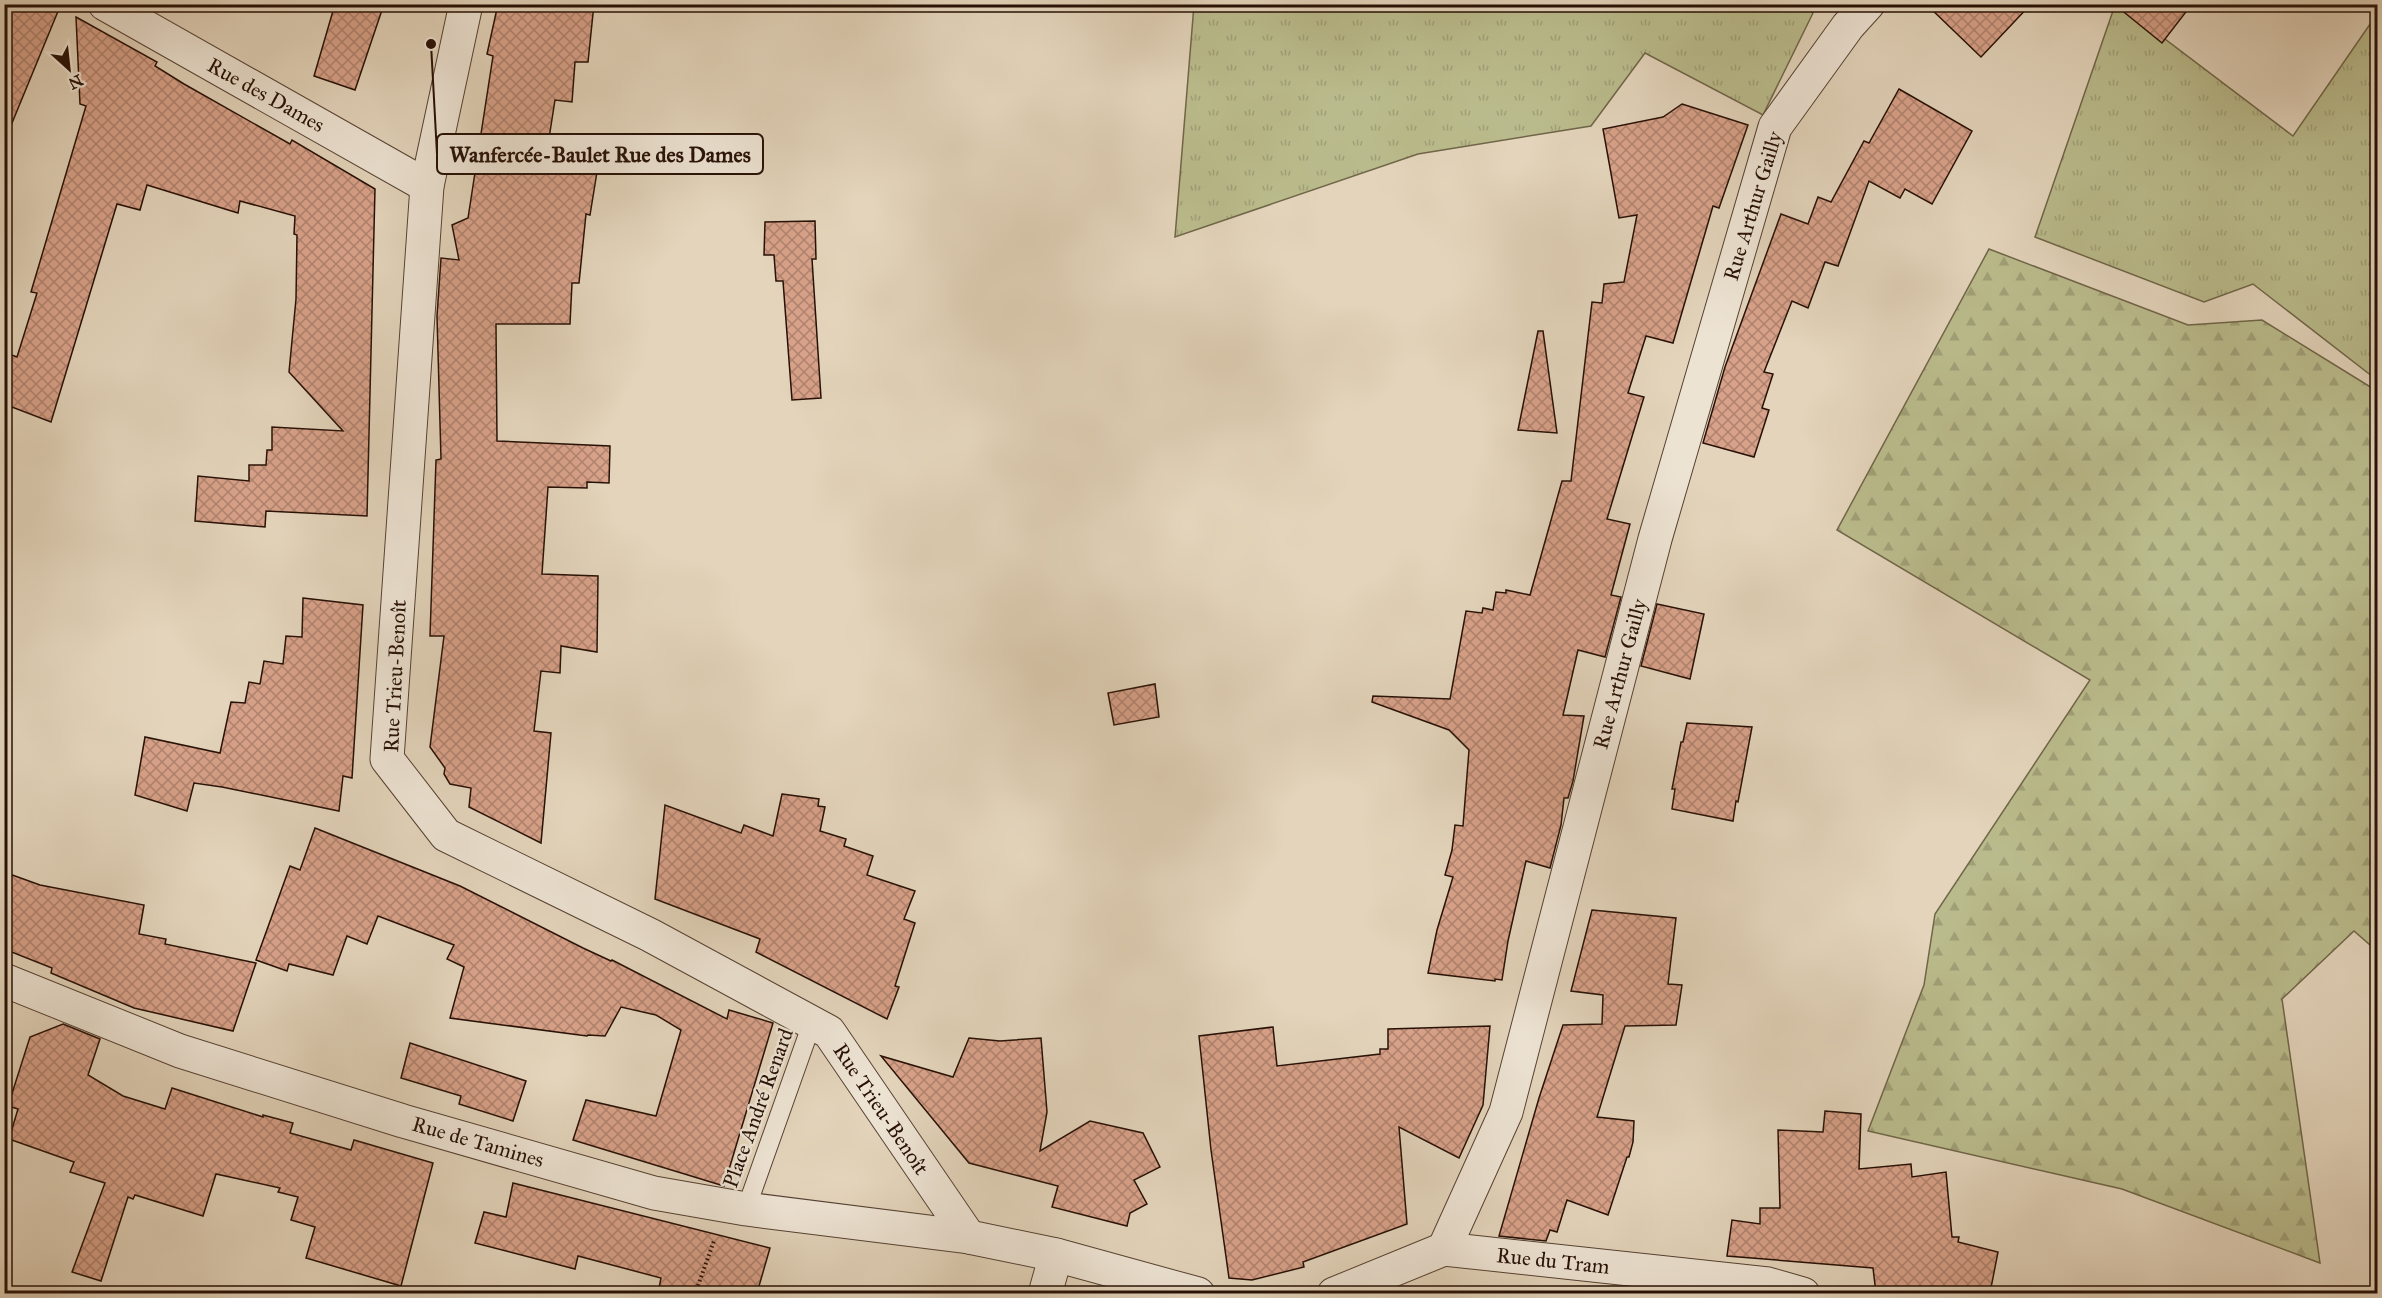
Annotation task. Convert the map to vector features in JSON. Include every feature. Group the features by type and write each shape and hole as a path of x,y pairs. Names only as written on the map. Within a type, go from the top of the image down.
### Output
{"street":[{"name":"Rue des Dames","path":"105,4 427,186"},
{"name":"Rue Trieu-Benoît","path":"466,4 427,186 387,759 446,835 650,935 829,1032 969,1237"},
{"name":"Rue Arthur Gailly","path":"1444,1249 1506,1112 1655,539 1775,127 1848,26 1868,4"},
{"name":"Rue de Tamines","path":"4,980 203,1058 403,1120 654,1193 736,1207 969,1237"},
{"path":"969,1237 1056,1255 1198,1293"},
{"path":"1334,1293 1444,1249"},
{"name":"Rue du Tram","path":"1444,1249 1768,1284 1803,1293"},
{"path":"1045,1293 1056,1255"}],"lane":[{"name":"Place André Renard","path":"736,1207 812,1023"}],"path":[{"path":"694,1293 736,1207"}],"green space":[{"path":"1804,4 1813,13 1763,115 1645,53 1591,126 1418,154 1175,237 1194,5"},
{"path":"2115,5 2120,5 2293,136 2377,14 2377,380 2253,284 2204,302 2035,237"},
{"path":"1989,249 2188,325 2262,320 2377,391 2377,951 2354,931 2282,999 2320,1263 2122,1189 1868,1131 1924,985 1935,914 2090,680 1837,530"}],"building":[{"path":"4,4 61,4 5,140 4,140"},
{"path":"335,4 384,4 355,90 314,76"},
{"path":"498,4 594,4 588,62 575,62 572,102 555,100 545,164 597,172 590,215 586,214 579,283 572,283 570,324 496,324 497,441 610,446 609,483 587,482 587,488 548,487 542,574 598,576 597,652 561,646 560,673 541,671 534,731 551,733 541,843 469,807 471,788 450,784 444,774 445,768 430,747 444,636 430,636 436,460 441,459 437,316 441,258 459,260 452,225 468,218 493,56 487,54"},
{"path":"1926,4 2031,4 1981,57"},
{"path":"2114,4 2192,4 2162,43"},
{"path":"76,17 157,62 155,66 184,84 290,144 292,140 375,189 367,516 266,511 265,527 195,521 198,476 249,481 249,465 266,465 267,450 272,450 272,427 343,431 289,372 296,299 295,216 240,201 238,213 147,185 140,210 117,204 51,422 4,404 4,352 17,357 37,293 31,292 86,106 80,104"},
{"path":"1899,89 1972,131 1932,204 1905,189 1900,198 1869,181 1838,266 1825,262 1808,308 1792,301 1764,372 1773,374 1762,408 1769,410 1754,457 1703,443 1725,367 1781,214 1808,224 1818,197 1831,202 1864,141 1869,143"},
{"path":"1682,104 1748,125 1719,208 1713,206 1673,343 1646,336 1628,393 1644,397 1607,519 1630,524 1611,595 1621,597 1605,657 1578,650 1563,715 1584,716 1573,781 1568,798 1564,798 1561,825 1550,868 1526,861 1508,941 1502,980 1428,973 1437,930 1453,877 1445,875 1452,850 1455,825 1463,826 1469,750 1449,730 1372,702 1373,696 1450,699 1466,611 1482,613 1483,608 1493,610 1496,592 1506,593 1506,590 1530,595 1562,481 1571,481 1592,302 1602,303 1604,284 1624,282 1637,215 1619,218 1603,129 1663,117"},
{"path":"815,221 816,259 812,259 821,398 792,400 783,281 776,281 774,255 764,255 765,222"},
{"path":"1538,331 1543,331 1557,433 1518,430"},
{"path":"303,598 363,605 352,778 343,776 339,811 194,783 187,811 135,795 145,737 220,753 231,702 245,703 249,682 260,684 264,661 283,664 286,636 302,637"},
{"path":"1657,604 1704,614 1690,679 1641,666"},
{"path":"1155,684 1159,717 1114,725 1108,693"},
{"path":"1687,723 1752,727 1733,821 1672,809 1675,789 1672,789"},
{"path":"782,794 819,799 818,806 825,807 820,831 846,839 844,846 873,856 867,875 915,891 904,919 915,923 895,986 899,987 887,1019 756,952 760,939 655,899 665,805 741,833 744,825 773,836"},
{"path":"315,828 460,886 727,1019 729,1010 773,1023 724,1186 573,1140 586,1100 656,1116 681,1030 656,1015 621,1007 605,1036 587,1036 450,1018 464,967 447,959 454,945 378,916 367,944 347,936 333,975 289,964 287,971 256,960 290,866 300,870"},
{"path":"4,872 40,885 144,905 139,934 166,939 165,944 256,963 233,1031 134,1008 51,973 52,968 4,949"},
{"path":"1592,910 1676,918 1668,984 1682,985 1676,1025 1625,1026 1597,1117 1634,1121 1633,1142 1629,1157 1627,1157 1608,1215 1567,1200 1557,1232 1550,1230 1546,1241 1499,1236 1563,1025 1602,1024 1603,995 1571,991"},
{"path":"63,1024 100,1039 88,1075 123,1096 165,1109 172,1088 263,1117 263,1115 293,1123 290,1133 351,1150 354,1140 433,1163 401,1286 306,1258 315,1227 291,1220 298,1197 278,1192 280,1188 216,1174 203,1216 135,1195 133,1199 128,1197 101,1281 72,1272 105,1183 70,1172 74,1162 9,1139 18,1109 8,1106 30,1037"},
{"path":"1490,1026 1483,1105 1459,1158 1399,1127 1407,1224 1303,1262 1304,1267 1252,1280 1229,1278 1211,1150 1199,1036 1273,1027 1277,1066 1380,1054 1380,1049 1388,1049 1388,1029"},
{"path":"969,1038 1000,1041 1041,1038 1047,1112 1040,1151 1090,1121 1143,1133 1160,1167 1134,1180 1147,1204 1130,1213 1127,1226 1052,1207 1058,1186 969,1163 881,1056 953,1077"},
{"path":"410,1043 526,1081 513,1121 459,1104 461,1096 401,1078"},
{"path":"1825,1111 1861,1114 1859,1169 1911,1164 1912,1177 1946,1172 1952,1237 1959,1237 1958,1242 1998,1252 1990,1293 1876,1293 1873,1268 1727,1256 1732,1220 1760,1224 1760,1208 1780,1208 1778,1130 1823,1132"},
{"path":"513,1183 770,1248 757,1293 658,1293 661,1278 578,1256 575,1269 475,1243 484,1212 506,1217"}],"place":[{"name":"Wanfercée-Baulet Rue des Dames","path":"431,44"}]}
